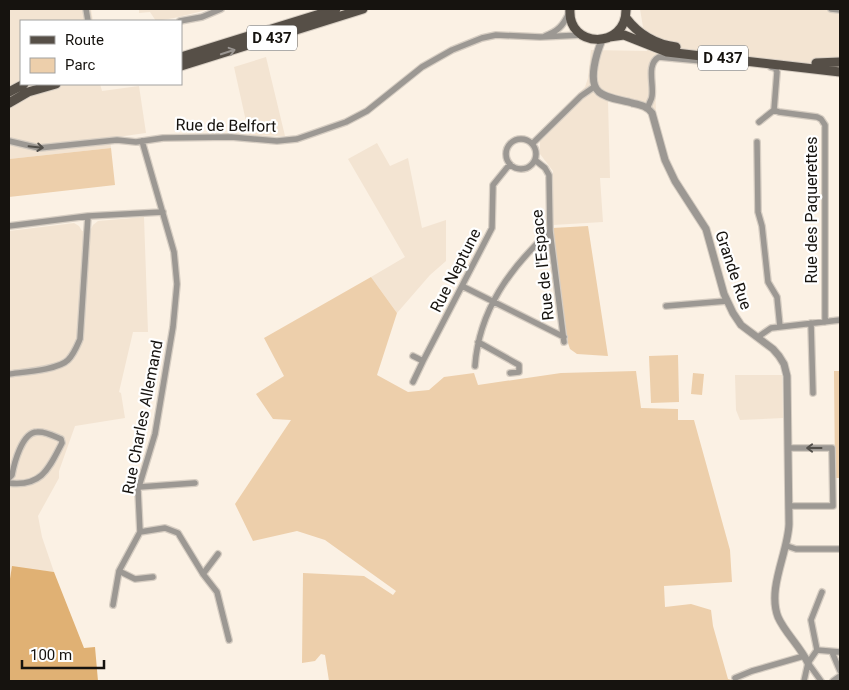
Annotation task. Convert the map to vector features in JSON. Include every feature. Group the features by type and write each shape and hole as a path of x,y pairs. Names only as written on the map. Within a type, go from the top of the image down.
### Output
{"main road":[{"name":"D 437","path":"182,56 336,9"},
{"name":"D 437","path":"182,66 363,9"},
{"path":"570,11 573,25 585,36 606,39 617,33 622,26 626,13"},
{"name":"D 437","path":"626,13 636,30 651,40 668,46 840,66"},
{"name":"D 437","path":"606,39 624,35 667,52 840,72"},
{"path":"816,63 840,62"},
{"path":"9,92 22,85"},
{"path":"9,103 28,92 52,85"}],"street":[{"path":"182,21 202,17 221,9"},
{"path":"831,9 840,10"},
{"path":"540,37 557,31 564,24 570,11"},
{"name":"Rue de Belfort","path":"9,141 39,148 118,140 142,141 152,138 231,137 277,141 297,139 346,122 367,111 422,66 452,50 482,38 496,35 540,37 585,36"},
{"path":"585,36 593,45 596,56 594,87 607,97 648,107 652,96 652,65 658,57 775,68 777,72 774,110 759,122"},
{"path":"596,56 606,39"},
{"path":"532,144 581,96 594,87"},
{"name":"Grande Rue","path":"648,107 656,124 659,144 670,171 706,229 727,301 741,325 773,349 784,364 787,376 789,536 779,568 776,608 780,620 806,660"},
{"name":"Rue des Paquerettes","path":"774,110 817,117 825,125 825,322"},
{"path":"523,139 532,144 536,150 535,160 530,167 521,169 510,164 506,154 507,149 513,141 523,139"},
{"name":"Rue Charles Allemand","path":"113,605 119,571 140,532 139,486 155,434 173,327 177,284 174,252 142,141"},
{"path":"757,142 758,212 762,226 768,282 777,297 780,327"},
{"name":"Rue de l'Espace","path":"492,301 564,339 550,231 549,176 545,168 535,160"},
{"name":"Rue Neptune","path":"413,382 492,228 493,184 510,164"},
{"path":"9,226 88,216 163,212"},
{"path":"9,374 55,366 66,362 75,351 80,339 88,216"},
{"path":"476,366 480,332 492,301 522,259 550,231"},
{"path":"462,286 492,301"},
{"path":"666,306 727,301"},
{"path":"758,337 765,331 780,327 840,320"},
{"path":"811,324 813,393"},
{"path":"478,342 519,365 519,372 510,373"},
{"path":"413,356 423,361"},
{"path":"9,478 12,475 20,448 32,433 38,432 60,439 62,443 43,476 36,480 9,483"},
{"path":"788,448 832,448 833,506 789,506"},
{"path":"139,486 195,483"},
{"path":"140,532 165,528 178,533 203,574 218,592 229,640"},
{"path":"787,546 796,549 840,549"},
{"path":"203,574 218,554"},
{"path":"119,571 135,579 153,578"},
{"path":"817,650 811,620 822,592"},
{"path":"736,678 752,671 806,660 817,650 840,652"},
{"path":"832,652 840,671"},
{"path":"804,681 806,660"},
{"path":"806,660 821,681"},
{"path":"833,681 840,676"}],"shaded area":[{"path":"9,9 91,9 93,20 20,20 20,85 100,85 102,91 139,86 146,133 110,138 111,148 9,159"},
{"path":"139,9 211,9 162,20 155,20 150,12 139,13"},
{"path":"640,9 840,9 840,75 654,58 656,112 608,101 610,178 600,178 603,222 553,225 553,171 540,154 540,131 585,87 588,78 591,50 647,51"},
{"path":"266,57 285,136 249,135 234,67"},
{"path":"377,143 390,166 408,158 422,228 446,220 446,261 430,275 397,313 371,277 405,257 348,159"},
{"path":"144,217 148,332 133,332 119,392 121,393 125,418 75,426 59,471 59,478 38,516 42,537 54,572 12,567 9,585 9,231 74,223 82,231 90,231 98,221"},
{"path":"735,375 782,375 783,418 740,420 736,410"},
{"path":"12,566 54,572 84,648 95,647 98,681 9,681 9,585"}],"green space":[{"path":"111,148 115,185 9,197 9,159"},
{"path":"588,226 608,356 577,354 570,349 568,343 552,228"},
{"path":"371,277 397,313 377,375 408,392 429,390 444,377 474,373 478,385 561,373 636,371 641,408 678,409 678,420 694,420 730,550 732,582 664,586 665,607 691,604 711,610 713,626 728,679 736,681 329,681 325,655 321,654 315,661 302,663 303,573 364,576 393,595 396,591 325,540 297,531 253,541 235,504 291,420 273,419 256,394 284,376 264,338"},
{"path":"678,355 679,402 651,403 649,356"},
{"path":"834,371 840,371 840,478 835,478"},
{"path":"693,373 704,374 702,395 691,394"}]}
